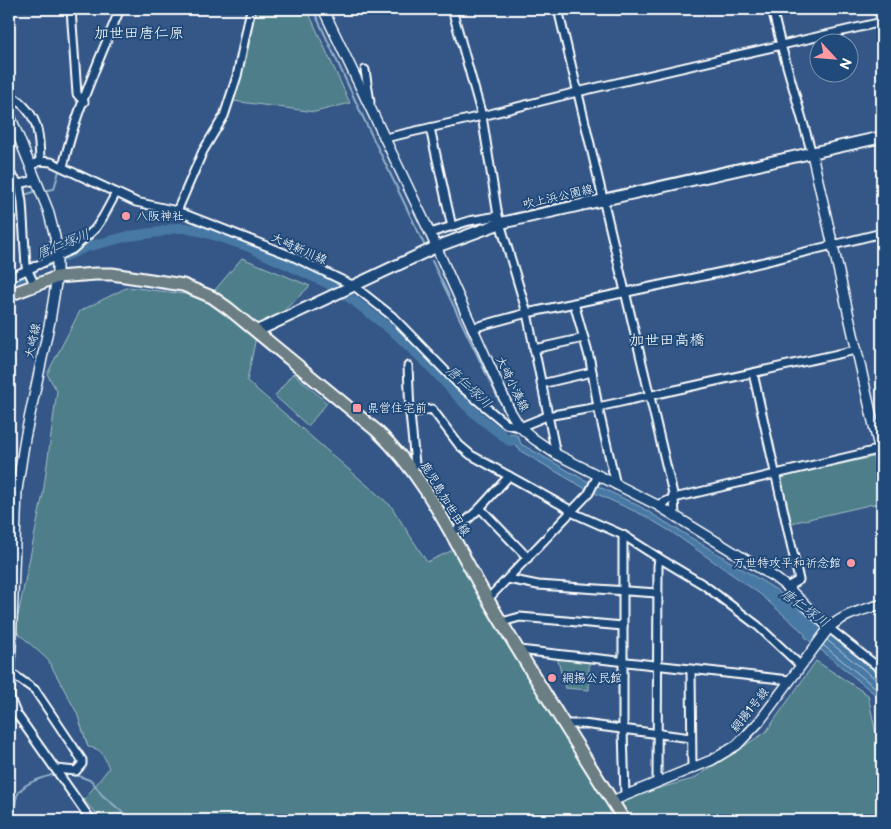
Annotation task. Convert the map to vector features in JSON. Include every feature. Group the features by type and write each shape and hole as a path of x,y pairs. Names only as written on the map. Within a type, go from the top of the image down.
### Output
{"main road":[{"name":"吹上浜公園線","path":"256,331 499,219 603,200 882,137"},
{"name":"鹿児島加世田線","path":"9,295 33,282 57,264 95,274 112,274 183,285 212,297 377,431 398,451 431,497 488,599 624,820"},
{"path":"272,345 270,334 273,323"}],"street":[{"path":"71,9 77,94 84,102"},
{"path":"63,167 70,138 89,84 120,9"},
{"path":"177,211 203,150 224,116 237,76 251,9"},
{"name":"大崎小湊線","path":"323,9 430,233 510,410 520,427 556,454 596,478 616,485 657,505 764,570 787,587 829,628 882,670"},
{"path":"452,9 482,116 499,219 527,313 556,454"},
{"path":"558,9 648,396 674,498 675,515"},
{"path":"772,9 812,154 882,461"},
{"path":"384,138 882,22 879,9"},
{"path":"365,70 372,111"},
{"path":"9,94 22,104 35,122 39,133 40,161 30,166"},
{"name":"大崎線","path":"9,113 53,226 57,264 50,321 16,490 9,701"},
{"path":"430,128 452,227"},
{"name":"大崎新川線","path":"40,161 51,162 63,167 136,202 177,211 292,256 351,288 392,316 459,385 485,407 506,424 520,427"},
{"path":"9,173 19,184 27,270 33,282"},
{"path":"19,184 36,180"},
{"path":"9,278 27,270 57,264 95,228 104,217 116,193"},
{"path":"430,233 470,221 499,219"},
{"path":"472,328 527,313 727,271 882,233"},
{"path":"574,303 592,372 616,485"},
{"path":"534,349 584,338"},
{"path":"520,427 547,416 648,396 856,350"},
{"path":"408,366 415,464 413,470"},
{"path":"541,384 592,372"},
{"path":"753,373 799,580 787,587"},
{"path":"410,413 432,409 459,445 477,459 567,508 571,512 623,535 704,585 758,626 800,665"},
{"path":"657,505 674,498 881,450"},
{"path":"451,535 480,508 509,476"},
{"path":"488,599 589,493 596,478"},
{"path":"480,508 528,558"},
{"path":"623,535 622,662 625,795"},
{"path":"657,782 656,665 659,558"},
{"path":"508,579 538,585 657,593"},
{"name":"網揚1号線","path":"612,801 692,769 722,755 737,745 759,722 800,665 836,621 882,604"},
{"path":"502,622 520,618 623,626"},
{"path":"519,650 789,680"},
{"path":"690,670 692,769"},
{"path":"10,672 36,690 82,760 82,764 76,771 56,769"},
{"path":"9,696 16,714 91,820"},
{"path":"566,727 569,724 583,724 691,738"}],"green space":[{"path":"255,9 307,9 350,103 315,112 233,101 247,55"},
{"path":"242,258 310,286 256,337 247,381 391,506 427,562 453,550 612,801 693,779 766,732 816,661 868,695 878,742 882,773 883,789 879,820 102,820 84,800 109,768 100,751 88,747 77,713 48,660 15,630 43,494 57,391 47,374 80,311 128,287 209,297"},
{"path":"293,373 327,403 308,426 275,396"},
{"path":"873,457 882,502 787,524 778,478"},
{"path":"557,657 589,662 589,690 565,688"}],"water":[{"path":"500,433 509,435 510,433 518,436 521,444 581,478 639,506 775,589 882,677 882,700 805,637 805,634 760,594 673,533 645,516 584,488 524,453"}],"waterway":[{"path":"313,9 424,244"},
{"path":"47,190 54,189 59,171"},
{"path":"24,195 34,192"},
{"path":"9,193 18,196"},
{"name":"唐仁塚川","path":"50,263 86,247 129,236 175,228 186,228 204,232 247,246 329,284 353,300 395,333 428,364 464,403 510,441"},
{"path":"432,261 509,421"},
{"name":"唐仁塚川","path":"9,282 33,271"},
{"path":"60,773 79,776 92,781 102,795 132,820"},
{"path":"14,820 15,802 23,787 33,781 55,774"}],"place":[{"name":"八阪神社","path":"126,216"},
{"name":"県営住宅前","path":"357,408"},
{"name":"万世特攻平和祈念館","path":"851,563"},
{"name":"網揚公民館","path":"552,678"}],"district":[{"name":"加世田唐仁原","path":"139,33"},
{"name":"加世田高橋","path":"667,340"}]}
